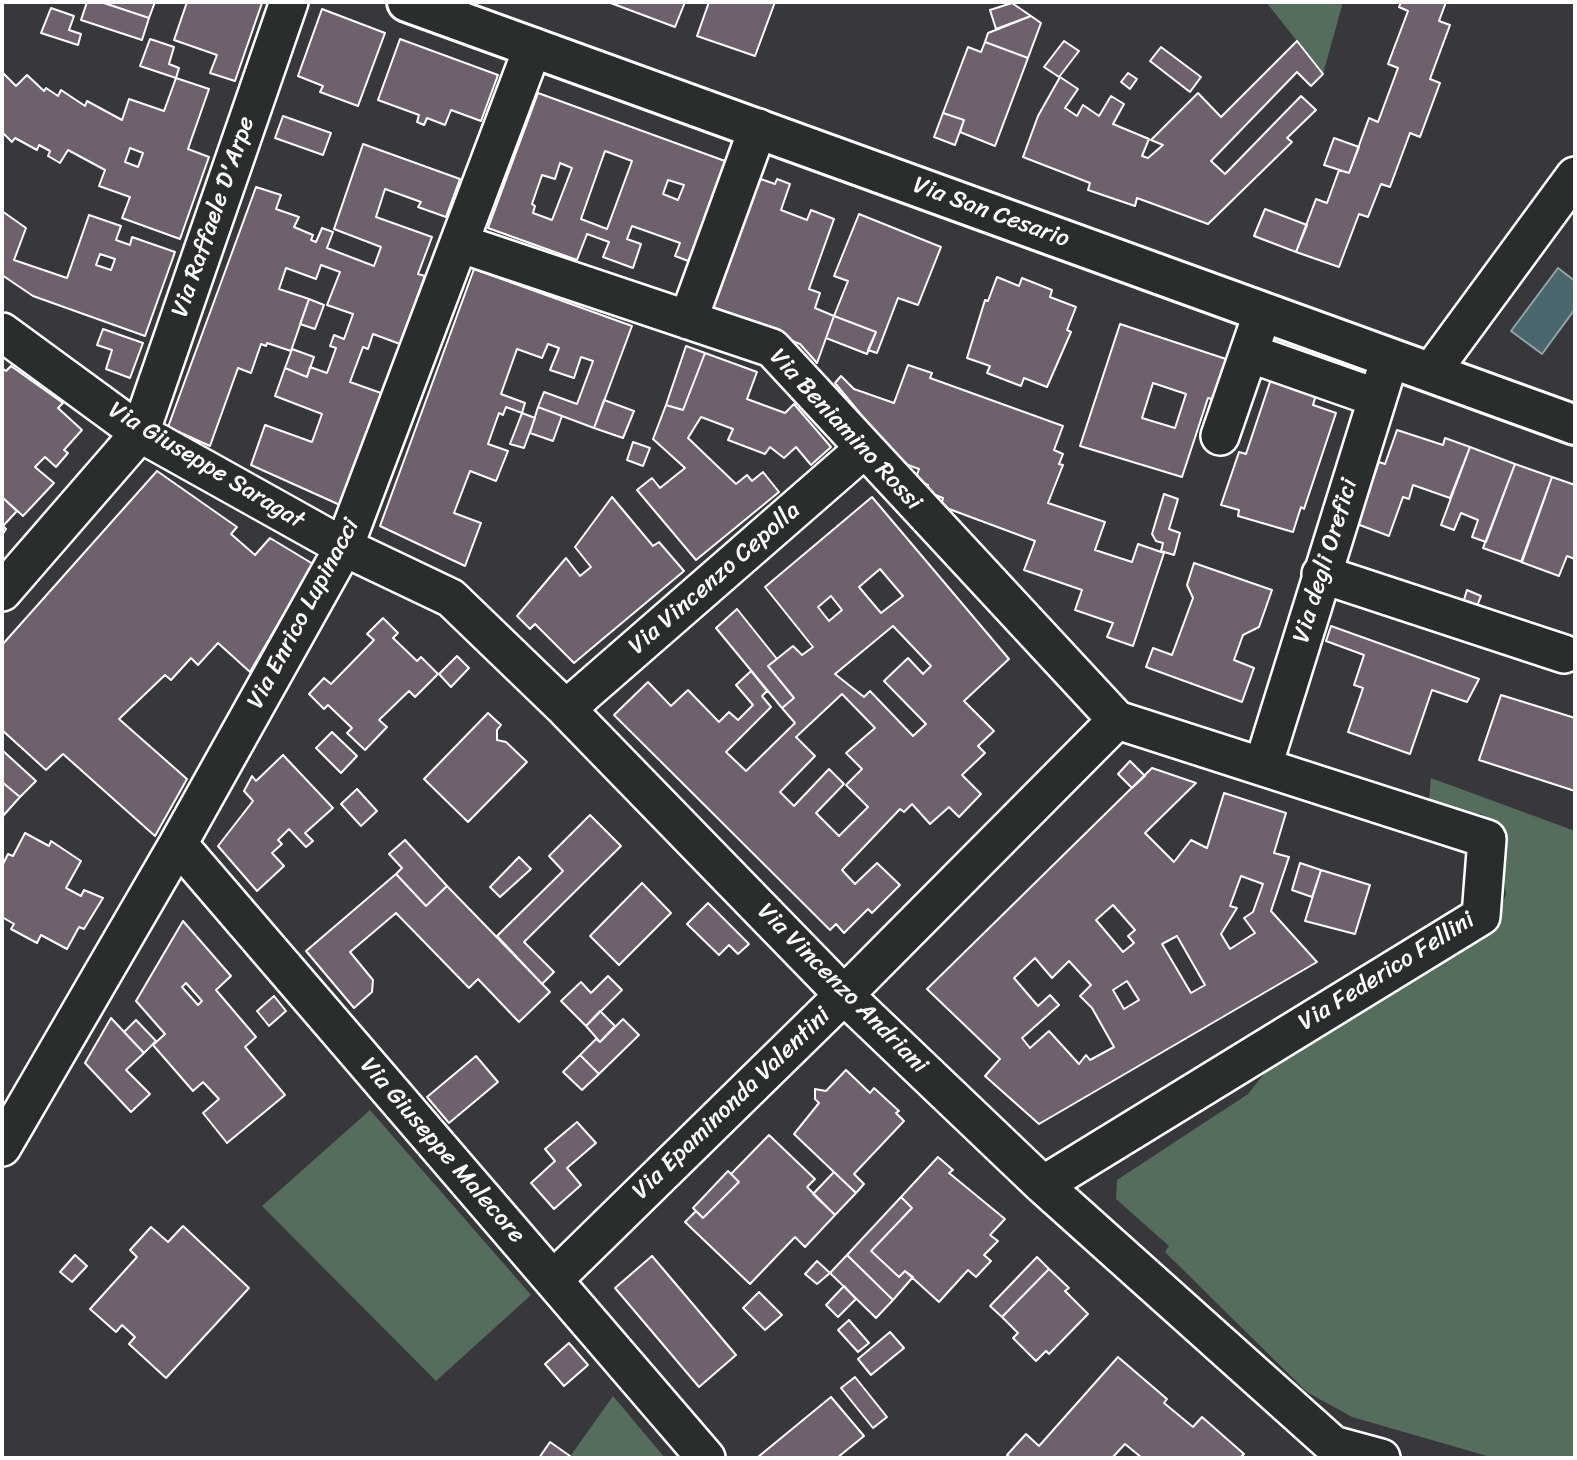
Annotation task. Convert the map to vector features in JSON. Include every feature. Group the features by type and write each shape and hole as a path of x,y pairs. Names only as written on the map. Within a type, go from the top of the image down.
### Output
{"main road":[{"name":"Via San Cesario","path":"407,2 471,12 533,47 1575,425"}],"street":[{"name":"Via Raffaele D'Arpe","path":"140,433 289,2"},
{"name":"Via Enrico Lupinacci","path":"2,1147 178,844 344,547 533,47"},
{"path":"688,320 758,128"},
{"path":"1431,372 1575,176"},
{"name":"Via Beniamino Rossi","path":"459,243 772,348 863,450 1117,720"},
{"path":"1220,436 1263,312"},
{"name":"Via Giuseppe Saragat","path":"2,332 140,433 344,547"},
{"path":"1249,353 1377,398"},
{"name":"Via degli Orefici","path":"1263,766 1390,358"},
{"path":"2,592 140,433"},
{"name":"Via Vincenzo Cepolla","path":"566,709 863,450"},
{"name":"Via Vincenzo Andriani","path":"344,547 451,598 566,709 844,995 1043,1185 1332,1452"},
{"path":"1321,574 1564,654"},
{"name":"Via Federico Fellini","path":"1043,1185 1481,916 1487,839 1117,720"},
{"name":"Via Epaminonda Valentini","path":"553,1280 844,995 1117,720"},
{"name":"Via Giuseppe Malecore","path":"178,844 706,1458"},
{"path":"1332,1452 1381,1458"}],"green space":[{"path":"1266,2 1343,2 1323,74 1297,41"},
{"path":"1431,778 1575,831 1575,1458 1494,1458 1352,1417 1307,1392 1165,1252 1169,1246 1116,1199 1117,1180 1248,1094 1267,1070 1488,934 1506,895 1499,838 1482,814 1436,811 1429,800"},
{"path":"370,1110 531,1295 436,1381 262,1206"},
{"path":"613,1396 665,1458 569,1458"}],"water":[{"path":"1558,268 1575,281 1575,309 1542,354 1511,331"}],"building":[{"path":"87,2 101,2 149,18 142,40 81,20"},
{"path":"101,2 155,2 149,18"},
{"path":"187,2 262,3 235,81 210,73 217,55 174,40"},
{"path":"608,2 685,2 675,27"},
{"path":"709,2 775,2 755,56 697,36"},
{"path":"1401,2 1446,2 1439,21 1450,25 1430,79 1440,83 1420,137 1410,133 1390,187 1381,184 1368,217 1359,214 1339,267 1296,252 1316,199 1327,203 1339,170 1349,173 1369,118 1378,122 1398,68 1388,64 1408,11 1399,7"},
{"path":"1012,3 1031,16 996,29 990,10"},
{"path":"51,8 74,16 69,30 81,34 78,45 41,33"},
{"path":"322,9 385,33 358,106 320,92 323,86 298,76"},
{"path":"1031,16 1041,23 1028,58 985,42 988,33"},
{"path":"150,39 174,47 169,64 179,68 176,78 140,66"},
{"path":"400,39 498,75 481,121 451,110 445,125 427,118 424,125 417,122 419,115 378,100"},
{"path":"1064,41 1079,51 1059,77 1044,67"},
{"path":"1297,41 1323,74 1311,86 1297,72 1211,161 1225,174 1301,96 1316,110 1287,138 1292,142 1208,224 1137,198 1135,206 1088,190 1090,183 1023,157 1038,116 1060,77 1078,89 1065,108 1077,116 1083,105 1099,116 1111,96 1124,104 1113,124 1149,139 1142,156 1148,158 1163,145 1151,140 1198,93 1221,117"},
{"path":"985,42 1028,58 995,146 960,132 964,120 943,113 968,47 981,52"},
{"path":"1161,47 1201,77 1190,92 1150,61"},
{"path":"2,72 16,86 27,75 44,91 46,88 58,96 61,90 85,106 87,101 122,120 129,99 164,111 176,78 209,89 188,149 209,157 180,239 122,218 130,197 99,186 105,170 68,150 60,163 48,156 50,151 39,145 37,150 15,138 12,142 2,132","holes":["130,148 143,153 138,167 125,162"]},
{"path":"1128,73 1137,79 1130,89 1121,82"},
{"path":"538,93 736,165 699,265 675,256 680,243 632,226 627,239 641,244 633,268 603,257 609,242 587,234 577,260 488,228","holes":["605,151 632,161 607,229 581,219","560,163 572,168 552,220 533,213 535,206 532,204 542,175 555,179","668,180 684,185 678,200 663,194"]},
{"path":"943,113 964,120 955,145 934,137"},
{"path":"283,116 331,133 323,155 275,138"},
{"path":"1334,138 1359,147 1349,173 1324,165"},
{"path":"363,144 460,179 446,217 418,207 421,202 385,189 376,217 432,237 418,274 425,276 400,344 373,334 368,349 363,347 350,382 381,393 340,505 251,465 265,425 312,442 322,414 275,396 285,368 307,377 310,367 327,373 336,348 330,346 334,335 344,339 353,314 327,305 340,272 321,265 316,279 286,268 279,289 309,299 291,351 267,343 266,346 261,344 251,373 238,368 210,446 168,427 256,187 281,195 276,209 299,217 294,227 313,235 311,240 316,242 322,228 333,232 327,248 374,266 381,247 334,229"},
{"path":"752,176 775,184 777,179 790,184 781,210 807,220 811,210 834,219 809,289 820,293 815,308 834,316 817,363 800,344 705,307"},
{"path":"1265,209 1307,225 1296,252 1254,236"},
{"path":"2,211 26,228 14,260 67,278 89,215 121,226 116,240 130,245 132,237 175,252 145,336 33,296 2,275","holes":["100,254 115,259 111,270 96,265"]},
{"path":"859,214 941,247 918,305 898,298 877,353 868,350 876,332 834,316 848,281 834,276"},
{"path":"474,269 632,326 594,428 538,407 544,392 577,404 593,361 581,357 574,378 550,370 559,348 548,344 542,358 517,349 501,394 525,403 522,413 506,407 503,415 499,413 488,444 508,451 496,481 470,471 454,513 481,523 465,566 380,526"},
{"path":"997,277 1019,286 1022,278 1052,290 1050,297 1076,307 1067,330 1071,332 1047,387 1024,378 1021,386 987,373 990,366 967,358 985,300 988,301"},
{"path":"309,299 324,305 315,329 300,324"},
{"path":"834,316 876,332 867,354 826,338"},
{"path":"1120,324 1229,360 1216,400 1208,398 1182,477 1080,446","holes":["1153,383 1186,394 1175,428 1142,418"]},
{"path":"103,329 143,343 130,378 106,369 112,350 97,345"},
{"path":"686,346 705,353 683,410 666,405"},
{"path":"292,349 314,357 307,377 285,368"},
{"path":"705,353 757,372 747,399 785,413 794,404 831,447 811,465 796,447 784,458 770,447 765,454 728,440 733,429 701,417 688,438 736,484 747,475 752,481 763,472 779,492 696,560 637,490 652,478 660,488 685,468 653,439 666,405 683,410"},
{"path":"908,365 932,373 930,378 1063,426 1054,450 1063,454 1059,464 1063,465 1048,503 1105,522 1095,550 1132,562 1138,544 1164,553 1133,646 1107,637 1113,623 1075,610 1082,590 1024,570 1035,541 941,506 943,498 925,491 928,485 915,480 919,469 900,462 835,383 841,376 854,389 894,403"},
{"path":"11,366 63,403 58,408 82,430 64,450 68,453 56,467 45,457 35,467 54,483 23,516 2,497 2,368 6,371"},
{"path":"1273,373 1318,388 1313,405 1336,413 1304,509 1301,507 1293,532 1238,516 1239,510 1221,505 1239,452 1246,454"},
{"path":"604,400 634,411 623,438 594,428"},
{"path":"538,407 562,416 553,441 530,433"},
{"path":"522,413 535,418 524,448 510,444"},
{"path":"1397,430 1443,445 1445,438 1470,447 1450,498 1413,485 1409,499 1403,497 1389,536 1357,524 1379,462 1385,464"},
{"path":"633,442 650,448 643,466 627,460"},
{"path":"1470,447 1515,464 1486,542 1472,537 1478,520 1461,513 1454,530 1441,525"},
{"path":"1515,464 1552,477 1522,562 1483,548"},
{"path":"157,471 237,527 231,534 255,555 270,538 313,564 250,672 218,643 198,665 191,658 171,680 165,675 119,719 187,779 155,836 63,754 46,770 2,730 2,645"},
{"path":"1552,477 1575,485 1575,559 1567,556 1559,576 1521,562"},
{"path":"1164,494 1178,499 1169,529 1180,533 1174,555 1161,551 1163,543 1156,541 1152,534"},
{"path":"2,497 17,511 3,526 6,529 2,535"},
{"path":"612,497 653,546 659,542 684,571 574,663 535,624 530,629 517,616 566,558 580,576 591,567 575,547"},
{"path":"872,497 1009,659 964,701 994,731 978,746 985,753 962,775 981,794 959,817 949,807 930,824 912,804 904,812 900,809 842,870 855,884 877,863 900,885 872,913 868,909 844,933 836,924 830,930 614,715 648,682 671,706 688,690 719,722 729,712 738,720 753,705 736,685 751,671 767,691 762,696 771,707 726,752 746,771 795,723 782,708 794,698 768,666 793,646 802,655 813,647 765,587","holes":["880,569 903,596 881,613 859,587","831,596 842,610 829,621 818,607","893,626 931,666 923,674 908,658 884,681 926,724 913,736 870,691 864,697 835,674","842,694 875,728 846,753 862,769 846,785 868,807 839,836 816,813 844,784 829,769 794,806 780,792 815,756 796,737"]},
{"path":"1194,563 1272,590 1259,627 1243,635 1234,660 1254,668 1242,702 1146,667 1153,648 1172,655 1193,598 1187,585"},
{"path":"1467,590 1481,596 1475,611 1462,606"},
{"path":"737,609 777,659 768,666 794,698 782,708 716,628"},
{"path":"383,618 398,633 393,638 417,661 421,657 438,674 415,697 409,691 379,720 387,727 365,750 347,733 352,728 328,705 324,709 309,694 324,678 331,684 374,640 367,634"},
{"path":"1331,626 1479,679 1467,702 1432,690 1410,754 1348,732 1363,688 1354,685 1364,655 1326,641"},
{"path":"457,656 469,668 451,687 439,674"},
{"path":"1501,695 1575,718 1575,791 1479,760"},
{"path":"488,713 501,725 497,730 497,740 506,742 527,762 468,822 424,779"},
{"path":"332,732 357,756 341,773 316,748"},
{"path":"2,750 36,781 20,797 2,782"},
{"path":"283,755 333,808 305,833 313,841 306,847 289,829 278,840 282,844 272,853 284,866 257,891 218,846 253,801 244,791 252,776 256,781"},
{"path":"1130,761 1145,776 1132,788 1118,774"},
{"path":"1152,768 1196,783 1145,833 1174,862 1191,840 1207,848 1224,793 1286,813 1274,853 1289,857 1271,911 1317,962 1039,1124 985,1076 1000,1059 927,989","holes":["1241,876 1263,884 1253,912 1244,918 1255,933 1230,949 1221,934 1237,908 1230,906","1113,905 1135,930 1128,936 1134,943 1123,952 1096,920","1177,936 1205,985 1191,993 1162,944","1035,958 1052,978 1069,961 1091,985 1080,996 1092,1008 1114,1047 1090,1060 1086,1055 1079,1064 1049,1031 1030,1048 1022,1038 1059,1005 1050,995 1038,1006 1014,978","1127,981 1139,1000 1124,1009 1113,990"]},
{"path":"2,782 20,797 2,817"},
{"path":"357,789 377,811 361,826 341,804"},
{"path":"590,815 621,846 524,942 554,972 542,984 497,936 563,871 549,856"},
{"path":"25,833 49,846 51,841 81,861 66,888 81,896 84,890 103,898 84,929 79,927 67,949 41,935 37,943 11,929 14,924 2,917 2,866 8,854 13,856"},
{"path":"405,840 447,886 426,906 396,874 402,868 389,854"},
{"path":"519,857 531,869 500,897 490,887"},
{"path":"1300,863 1321,870 1312,897 1292,890"},
{"path":"1321,870 1370,885 1355,934 1305,921"},
{"path":"396,874 426,906 447,886 550,992 519,1022 478,979 469,988 396,913 350,952 373,980 372,992 354,1008 306,951"},
{"path":"642,883 671,913 619,965 590,936"},
{"path":"708,903 749,944 738,954 729,945 719,955 687,924"},
{"path":"183,921 231,976 216,990 256,1037 245,1047 285,1095 227,1143 203,1113 219,1099 203,1082 193,1091 153,1045 165,1034 136,1001","holes":["186,983 202,1001 198,1005 182,987"]},
{"path":"608,976 622,990 586,1026 561,1001 581,982 591,993"},
{"path":"274,996 286,1011 269,1026 257,1011"},
{"path":"600,1011 615,1026 600,1042 586,1026"},
{"path":"111,1018 144,1053 126,1070 150,1094 131,1112 85,1063"},
{"path":"623,1019 639,1035 599,1074 580,1055 596,1039 600,1042"},
{"path":"136,1020 156,1041 144,1053 124,1032"},
{"path":"580,1055 599,1074 582,1090 563,1072"},
{"path":"476,1056 498,1082 449,1123 427,1097"},
{"path":"846,1070 870,1093 874,1088 899,1111 896,1113 904,1121 854,1174 864,1184 856,1193 794,1134 819,1103 815,1099 815,1089 826,1091"},
{"path":"577,1122 596,1143 567,1168 581,1185 554,1209 531,1183 555,1161 545,1149"},
{"path":"769,1135 815,1179 807,1187 835,1215 805,1247 795,1237 750,1284 685,1222 696,1211 703,1218 739,1182 731,1174"},
{"path":"938,1157 953,1170 949,1173 1005,1219 990,1235 998,1241 984,1255 991,1261 976,1277 968,1270 939,1302 905,1271 899,1277 871,1251 912,1208 901,1197"},
{"path":"728,1171 739,1182 703,1218 693,1208"},
{"path":"834,1172 856,1193 835,1215 813,1194"},
{"path":"901,1197 912,1208 871,1251 899,1277 905,1271 913,1277 893,1300 847,1255"},
{"path":"183,1226 249,1288 166,1378 129,1344 135,1337 122,1325 116,1332 90,1309 137,1257 130,1250 151,1227 168,1242"},
{"path":"75,1255 87,1266 72,1282 60,1272"},
{"path":"847,1255 893,1300 876,1318 830,1273"},
{"path":"652,1256 736,1355 699,1387 615,1288"},
{"path":"1037,1257 1049,1269 1002,1317 990,1306"},
{"path":"817,1261 830,1273 817,1284 805,1274"},
{"path":"1049,1269 1069,1288 1065,1291 1088,1314 1049,1354 1046,1351 1036,1361 1013,1338 1018,1333 1002,1317"},
{"path":"844,1286 856,1299 838,1317 826,1305"},
{"path":"759,1292 782,1315 765,1330 743,1308"},
{"path":"849,1320 869,1343 858,1352 838,1330"},
{"path":"890,1332 904,1348 871,1375 858,1359"},
{"path":"569,1343 588,1365 564,1386 545,1364"},
{"path":"1118,1357 1167,1399 1164,1403 1193,1427 1202,1417 1244,1454 1240,1458 1142,1458 1125,1444 1112,1458 1011,1458 1007,1455 1026,1434 1039,1446"},
{"path":"855,1377 887,1417 873,1428 841,1388"},
{"path":"831,1397 864,1436 837,1458 758,1457"},
{"path":"550,1442 570,1456 539,1458"}]}
